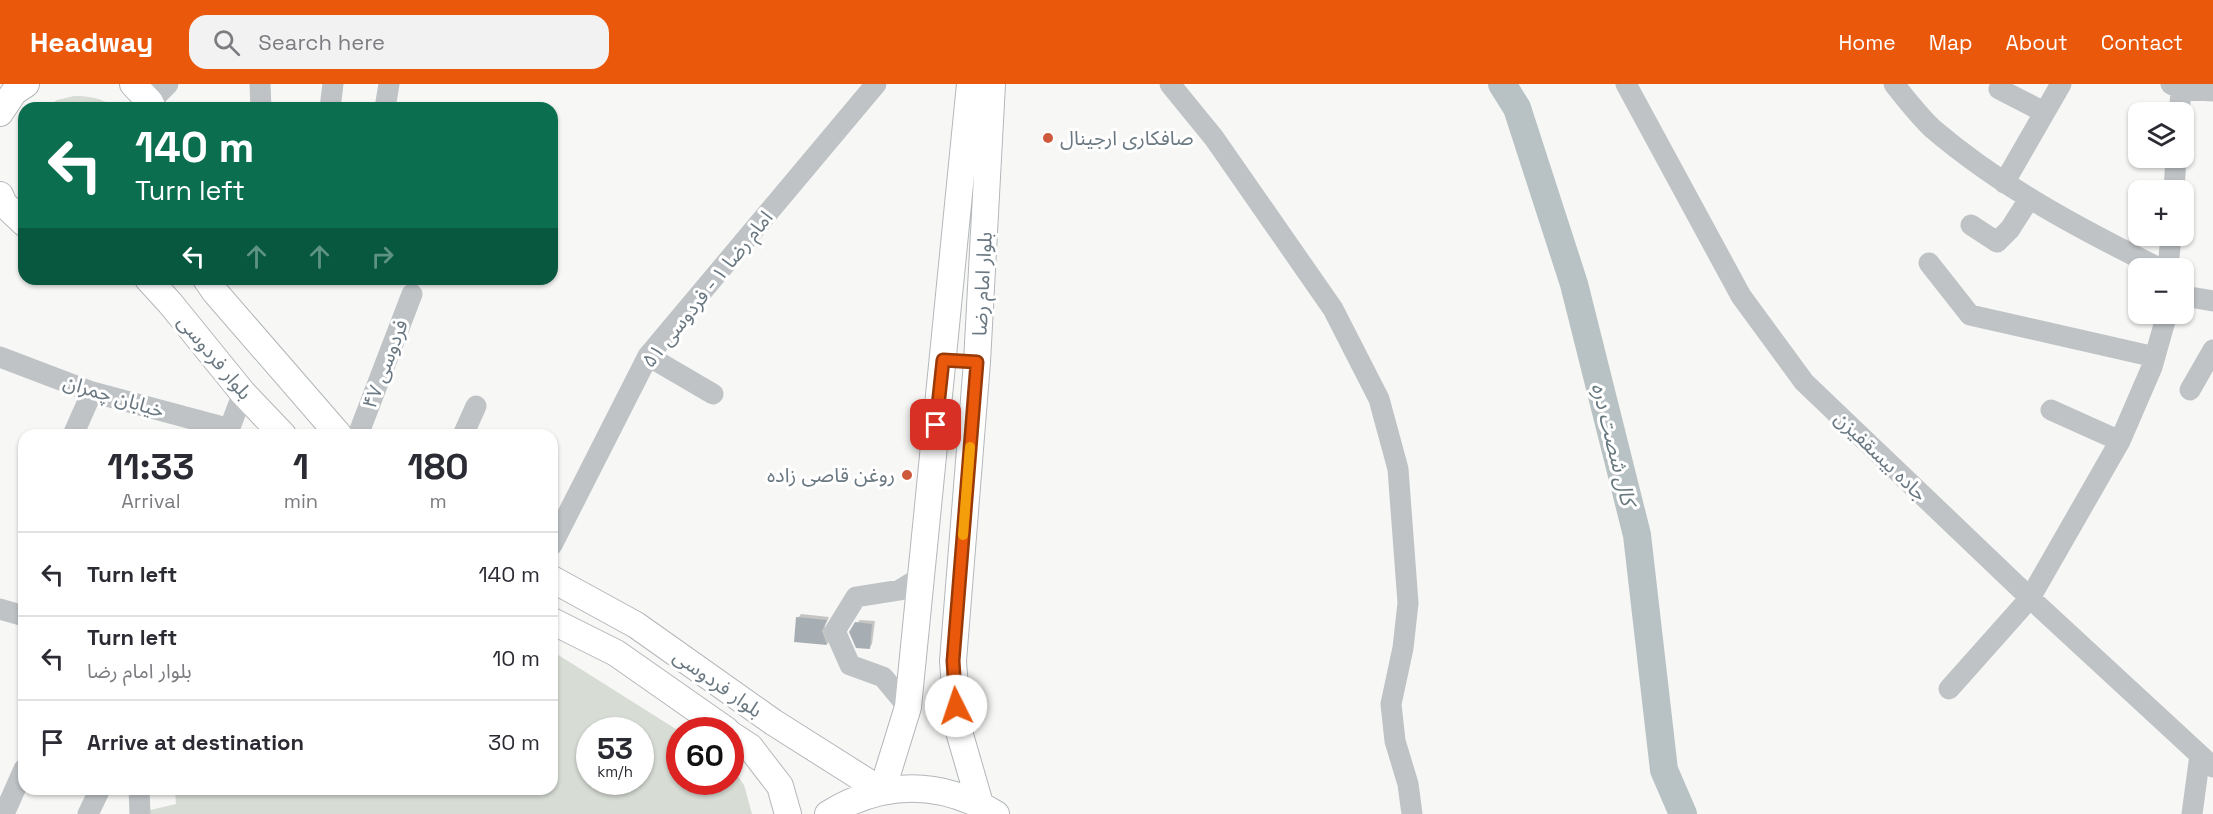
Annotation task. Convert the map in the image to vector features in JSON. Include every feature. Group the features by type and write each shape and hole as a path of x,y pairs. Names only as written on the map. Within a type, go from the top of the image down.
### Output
{"main road":[{"path":"0,113 14,92 26,84"},
{"path":"133,84 149,102"},
{"name":"بلوار امام رضا","path":"882,791 908,707 969,84"},
{"name":"بلوار امام رضا","path":"988,809 958,728 953,661 977,362 992,84"},
{"path":"0,195 4,204 18,217"},
{"name":"بلوار فردوسی","path":"154,285 243,393 277,429"},
{"path":"217,285 334,429"},
{"path":"943,360 977,362"},
{"name":"بلوار فردوسی","path":"558,582 636,625 773,722 882,791"},
{"name":"بلوار فردوسی","path":"558,624 616,653 707,717"},
{"name":"بلوار فردوسی","path":"744,743 750,747 780,786 788,814"},
{"path":"828,814 844,804 882,791 912,788 942,791 988,809"}],"street":[{"path":"154,102 168,84"},
{"path":"260,84 261,102"},
{"path":"331,102 333,84"},
{"path":"387,102 389,84"},
{"name":"امام رضا ۱ - فردوسی ۵۱","path":"558,533 648,356 876,84"},
{"path":"1170,84 1214,138 1333,309 1380,399 1398,469 1408,603 1391,704 1395,741 1408,784 1412,814"},
{"name":"جاده بیسقفیزن","path":"1626,84 1741,296 1804,382 2030,598 2206,761"},
{"path":"1894,84 1932,128 2004,183 2111,245 2138,258"},
{"path":"2004,183 2061,84"},
{"path":"2179,102 2178,86 2213,91"},
{"path":"1999,89 2044,112"},
{"path":"1971,225 1997,242 2010,229 2029,199"},
{"path":"1929,263 1970,315 2155,357"},
{"name":"فردوسی ۴۷","path":"360,429 412,294"},
{"path":"2194,298 2213,301"},
{"path":"1949,689 2030,598 2120,441 2155,357 2164,324"},
{"path":"2190,390 2213,350"},
{"path":"648,356 713,394"},
{"name":"خیابان چمران","path":"2,362 92,392 219,429"},
{"path":"76,429 92,392"},
{"path":"230,429 243,393"},
{"path":"466,429 476,406"},
{"path":"2051,410 2120,441"},
{"path":"908,707 883,677 850,665 835,631 856,597 900,590 921,577"},
{"path":"0,609 18,614"},
{"path":"2192,814 2206,761"},
{"path":"4,814 18,782"},
{"path":"88,814 97,795"},
{"path":"139,795 140,814"}],"shaded area":[{"path":"85,96 106,102 54,102"},
{"path":"558,655 666,723 666,795 744,795 744,785 752,814 142,814 142,812 176,804 175,795 558,795"}],"building":[{"path":"796,617 827,620 822,631 827,645 794,642"},
{"path":"855,622 872,624 870,649 856,648 849,632"}],"waterway":[{"name":"کال شصت دره","path":"1502,84 1517,108 1574,284 1637,535 1664,770 1683,814"}],"slow traffic":[{"path":"963,535 970,447"}],"place":[{"name":"صافکاری ارجینال","path":"1048,138"},
{"name":"روغن قاصی زاده","path":"907,475"}],"route":[{"path":"936,425 943,360 977,362 953,661 956,706"}]}
